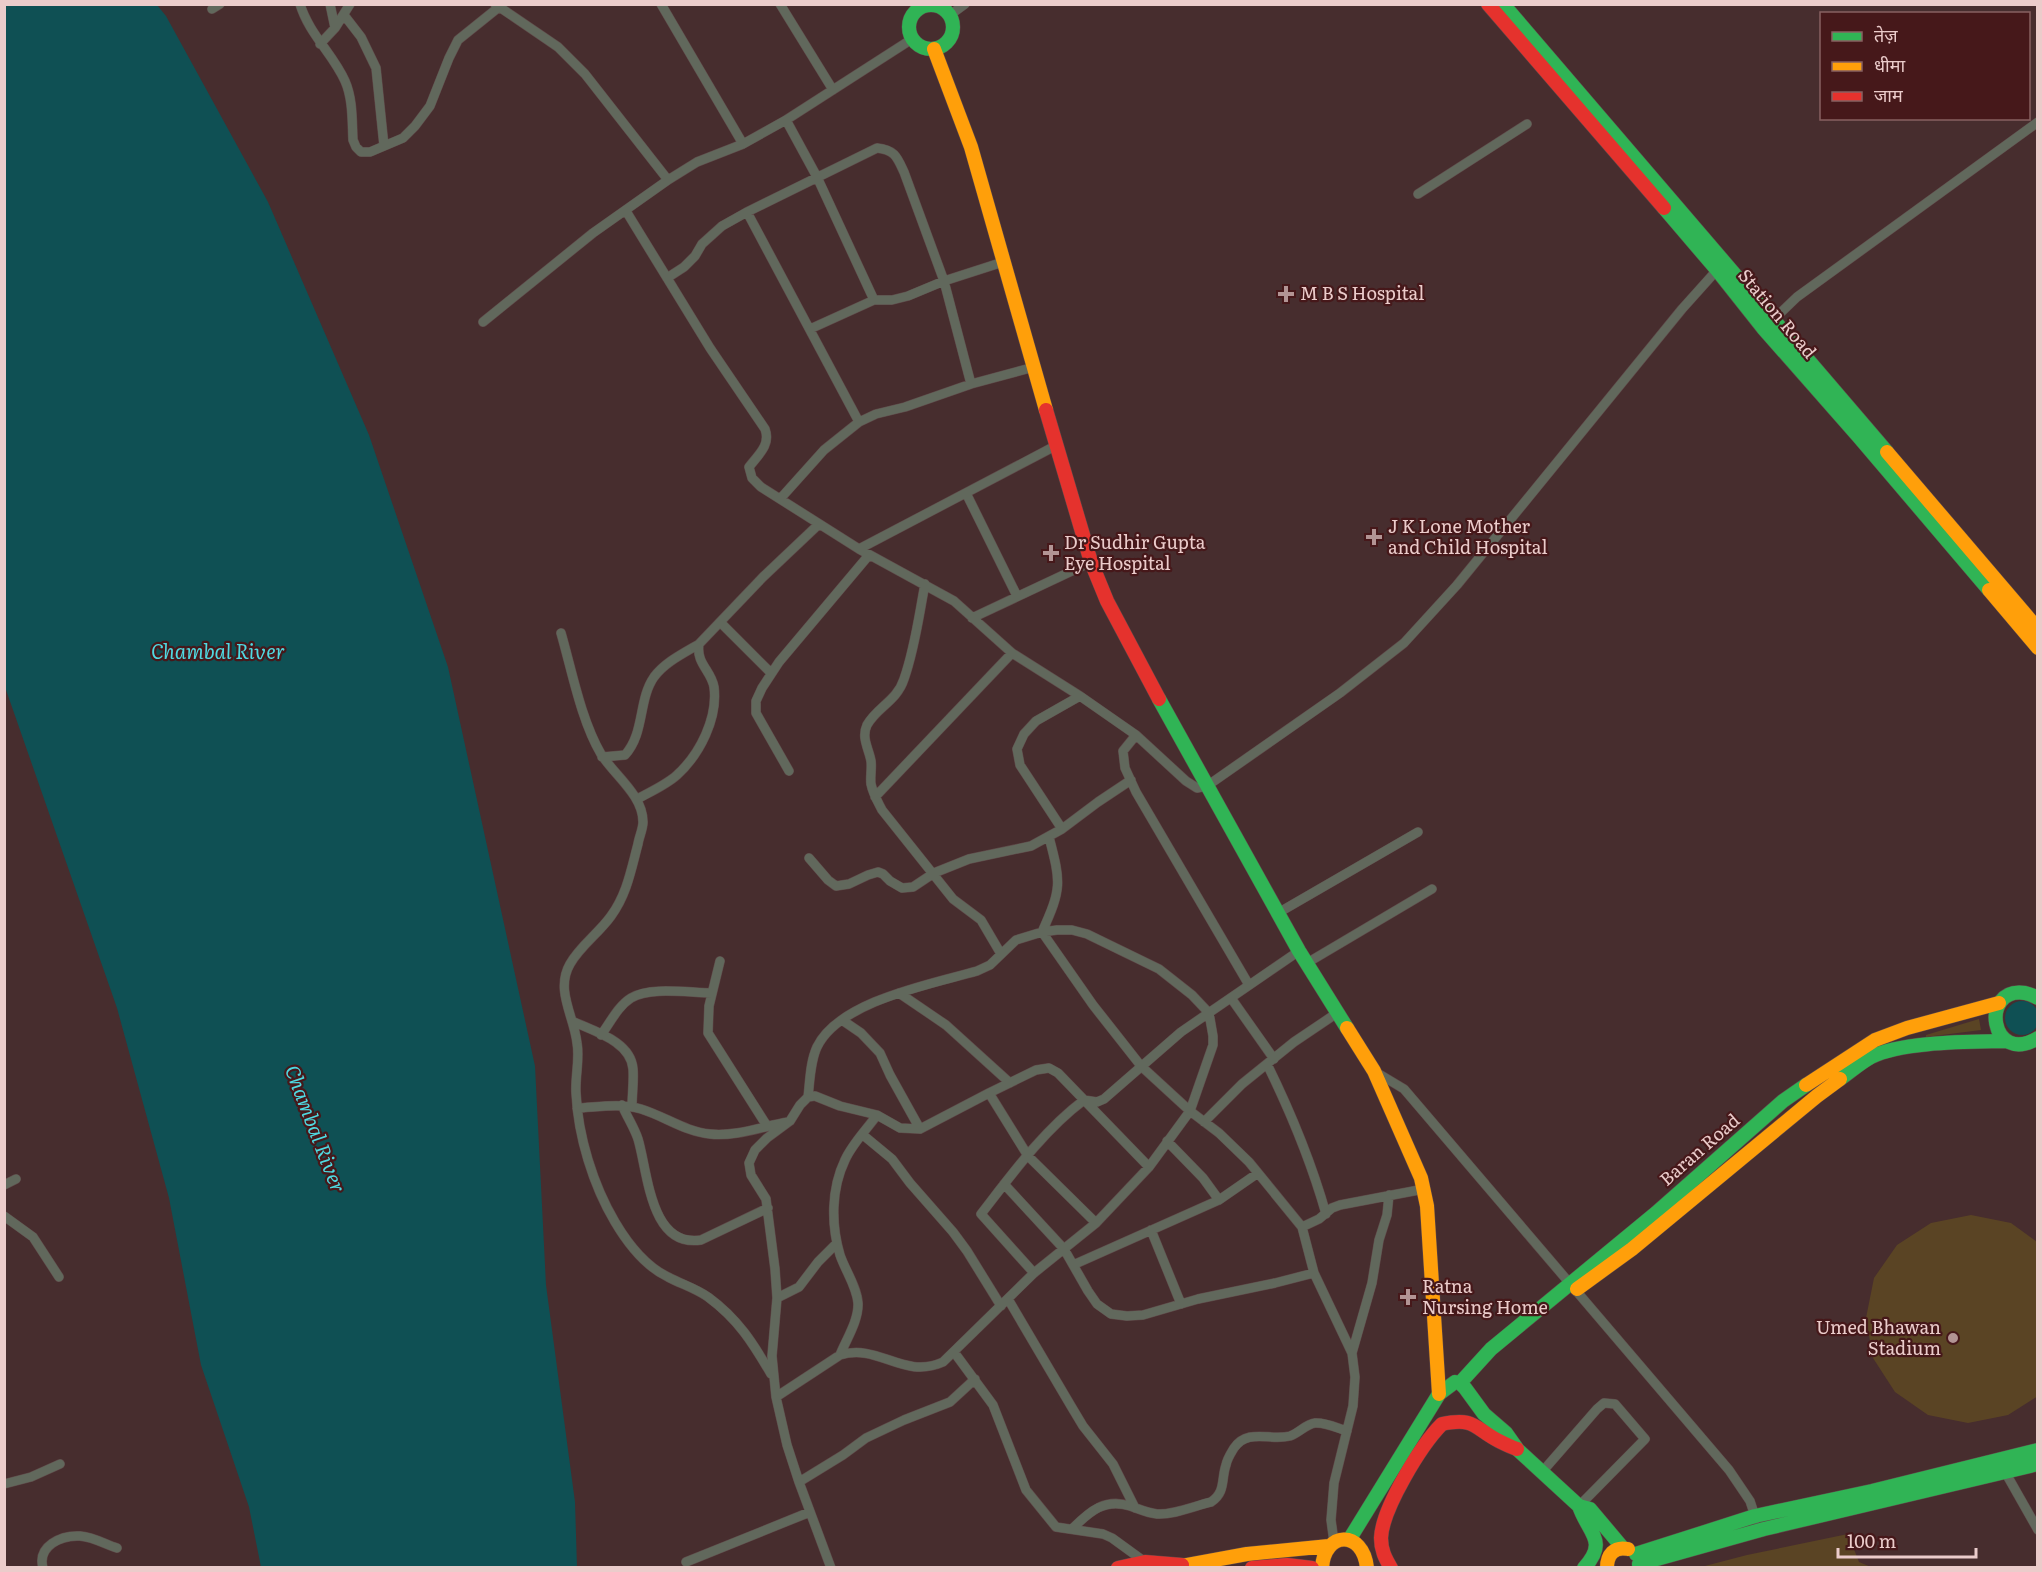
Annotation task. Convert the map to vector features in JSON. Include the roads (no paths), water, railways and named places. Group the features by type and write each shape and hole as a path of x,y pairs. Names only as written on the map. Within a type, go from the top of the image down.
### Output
{"street":[{"path":"300,4 320,44 344,79 350,94 353,140 361,152 370,152 403,138 415,126 430,106 458,40 497,6 558,47 585,74 668,180"},
{"path":"330,4 335,28"},
{"path":"320,44 335,28 350,4"},
{"path":"661,4 743,144"},
{"path":"780,4 833,90"},
{"path":"950,15 965,4"},
{"name":"Station Road","path":"1488,4 1717,270 1768,324 2037,629"},
{"name":"Station Road","path":"1503,4 1859,437 2037,648"},
{"path":"927,5 936,5 944,9 950,15 953,23 949,40 934,49 918,45 912,39 909,30 909,22 913,14 919,8 927,5"},
{"path":"344,15 361,37 376,68 384,146"},
{"path":"483,322 593,233 668,180 697,162 743,144 786,120 912,39"},
{"path":"934,49 971,147 1091,562 1127,640 1207,786 1303,957 1374,1071 1421,1178 1427,1206 1440,1394"},
{"path":"786,120 817,177 874,300"},
{"path":"1768,324 1797,297 2037,122"},
{"path":"1418,194 1527,124"},
{"path":"667,278 684,267 714,233 747,212 877,148 887,149 896,155 944,281 971,384"},
{"path":"626,211 710,348 765,429 768,437 765,446 749,467 752,477 761,487 869,555 954,601 1012,653 1137,735 1186,782 1197,788 1207,786 1340,693 1404,643 1457,585 1682,309 1717,270"},
{"path":"747,212 859,422"},
{"path":"810,329 874,300 900,298 1003,262"},
{"path":"780,499 824,450 859,422 876,414 905,407 971,384 1034,368"},
{"path":"859,549 1057,445"},
{"path":"966,493 1017,596"},
{"path":"603,757 625,755 631,748 638,732 649,689 654,678 665,666 699,644 819,524"},
{"path":"789,771 756,713 756,701 771,673 869,555"},
{"path":"972,618 1091,562"},
{"path":"925,584 904,679 898,693 867,726 865,736 866,747 871,759 871,783 882,810 901,835 953,899 981,920 1001,954"},
{"path":"720,622 771,673"},
{"path":"561,633 586,724 603,757 637,799 643,822 626,892 611,916 569,964 563,982 565,999 578,1046 577,1108 584,1143 596,1184 615,1222 639,1255 655,1270 708,1297 731,1316 745,1331 773,1376"},
{"path":"637,799 676,777 688,764 706,735 714,704 713,684 698,653 699,644"},
{"path":"875,797 1012,653"},
{"path":"1062,829 1020,765 1017,750 1024,734 1036,721 1080,696"},
{"path":"1137,735 1123,751 1125,768 1249,985"},
{"path":"810,858 836,886 849,884 878,872 902,888 913,887 934,873 969,860 1030,846 1049,837 1131,780"},
{"path":"1278,913 1418,832"},
{"path":"1042,932 1059,887 1058,871 1049,837"},
{"path":"1034,1273 981,1214 1012,1173 1068,1112 1084,1100 1097,1102 1104,1099 1181,1032 1249,985 1432,889"},
{"path":"776,1396 840,1355 851,1352 863,1352 902,1365 931,1367 943,1362 1034,1273 1096,1222 1149,1167 1190,1111 1213,1045 1213,1035 1209,1013 1192,994 1159,969 1087,934 1072,930 1042,932 1016,940 990,965 977,971 899,993 851,1012 818,1046 812,1066 808,1097"},
{"path":"1042,932 1093,1005 1141,1066 1190,1111 1219,1133 1258,1173 1302,1227 1314,1273 1352,1353 1356,1377 1353,1406 1334,1483 1331,1544 1322,1556 1322,1568"},
{"path":"720,961 707,1022 708,1033 767,1126"},
{"path":"601,1035 621,1007 639,994 712,993"},
{"path":"899,993 946,1025 1010,1083"},
{"name":"Baran Road","path":"1349,1540 1440,1394 1460,1384 1491,1349 1572,1287 1783,1101 1829,1068 1875,1040 1999,1003 2013,993 2035,994"},
{"path":"1231,998 1270,1061 1312,1166 1326,1214"},
{"path":"1999,1003 1994,1019 1996,1028 2007,1041"},
{"path":"1204,1122 1242,1084 1337,1012"},
{"path":"842,1020 861,1034 880,1053 920,1129"},
{"path":"572,1021 619,1044 630,1058 633,1068 627,1106 639,1141 650,1194 663,1222 681,1239 689,1242 701,1240 768,1208"},
{"path":"1893,1033 1896,1049"},
{"name":"Baran Road","path":"1572,1287 1632,1250 1817,1096 1871,1057 1896,1049 1951,1043 2007,1041 2024,1044 2037,1038"},
{"path":"831,1568 787,1445 776,1396 772,1356 777,1298 775,1269 766,1199 751,1175 750,1163 755,1150 790,1121 808,1097 815,1096 848,1108 877,1115 900,1128 920,1129 1035,1070 1049,1068 1058,1073 1149,1167"},
{"path":"1374,1071 1404,1089 1729,1470 1750,1501 1759,1530"},
{"path":"989,1093 1028,1156 1096,1222"},
{"path":"577,1108 627,1106 695,1131 711,1134 733,1133 790,1121"},
{"path":"840,1355 855,1318 858,1303 837,1243 834,1196 846,1158 877,1115"},
{"path":"863,1135 892,1159 953,1232 1001,1306"},
{"path":"1167,1141 1203,1178 1219,1200"},
{"path":"1073,1265 1219,1200 1258,1173"},
{"path":"4,1185 16,1179"},
{"path":"1004,1184 1064,1249 1097,1304 1111,1314 1143,1315 1314,1273"},
{"path":"1302,1227 1326,1214 1332,1208 1424,1189"},
{"path":"1352,1353 1372,1283 1379,1240 1387,1215 1389,1195"},
{"path":"4,1216 33,1237 59,1276"},
{"path":"1151,1230 1181,1304"},
{"path":"777,1298 799,1287 818,1262 837,1243"},
{"path":"1008,1299 1071,1406 1113,1464 1135,1508"},
{"path":"954,1352 993,1404 1026,1490 1056,1527 1103,1534 1145,1562"},
{"path":"1438,1358 1484,1414 1506,1433 1518,1450 1579,1506 1590,1509 1638,1562"},
{"path":"799,1482 866,1438 950,1402 975,1379"},
{"path":"1542,1472 1597,1409 1604,1403 1615,1404 1645,1439 1579,1506"},
{"path":"1391,1568 1383,1555 1381,1538 1384,1520 1417,1457 1442,1424 1456,1421 1473,1423 1498,1441 1518,1450"},
{"path":"1073,1528 1085,1516 1111,1503 1158,1514 1211,1502 1222,1490 1226,1464 1242,1439 1250,1436 1290,1436 1311,1424 1318,1423 1347,1431"},
{"path":"1638,1562 1755,1516 1872,1491 2037,1450"},
{"path":"4,1484 31,1477 60,1464"},
{"path":"1638,1562 1759,1530 2037,1464"},
{"path":"2004,1470 2037,1530"},
{"path":"1579,1506 1581,1516 1593,1532 1596,1542 1596,1552 1584,1568"},
{"path":"686,1562 810,1512"},
{"path":"43,1568 42,1554 45,1548 64,1538 88,1537 117,1548"},
{"path":"1118,1568 1145,1562 1177,1566 1349,1540 1362,1547 1367,1559 1366,1568"},
{"path":"1606,1568 1608,1555 1613,1550 1622,1547"},
{"path":"1252,1568 1287,1565 1312,1568"}],"water":[{"name":"Chambal River","path":"4,5 157,5 166,16 268,202 369,435 448,667 535,1066 546,1285 575,1502 577,1567 261,1567 249,1507 201,1365 169,1198 117,1008 5,687"},
{"path":"2022,1001 2034,1006 2039,1018 2034,1030 2022,1035 2010,1030 2005,1018 2010,1006"}],"place":[{"name":"M B S Hospital","path":"1286,294"},
{"name":"J K Lone Mother and Child Hospital","path":"1374,537"},
{"name":"Dr Sudhir Gupta Eye Hospital","path":"1051,553"},
{"name":"Ratna Nursing Home","path":"1408,1297"},
{"name":"Umed Bhawan Stadium","path":"1953,1338"}]}
